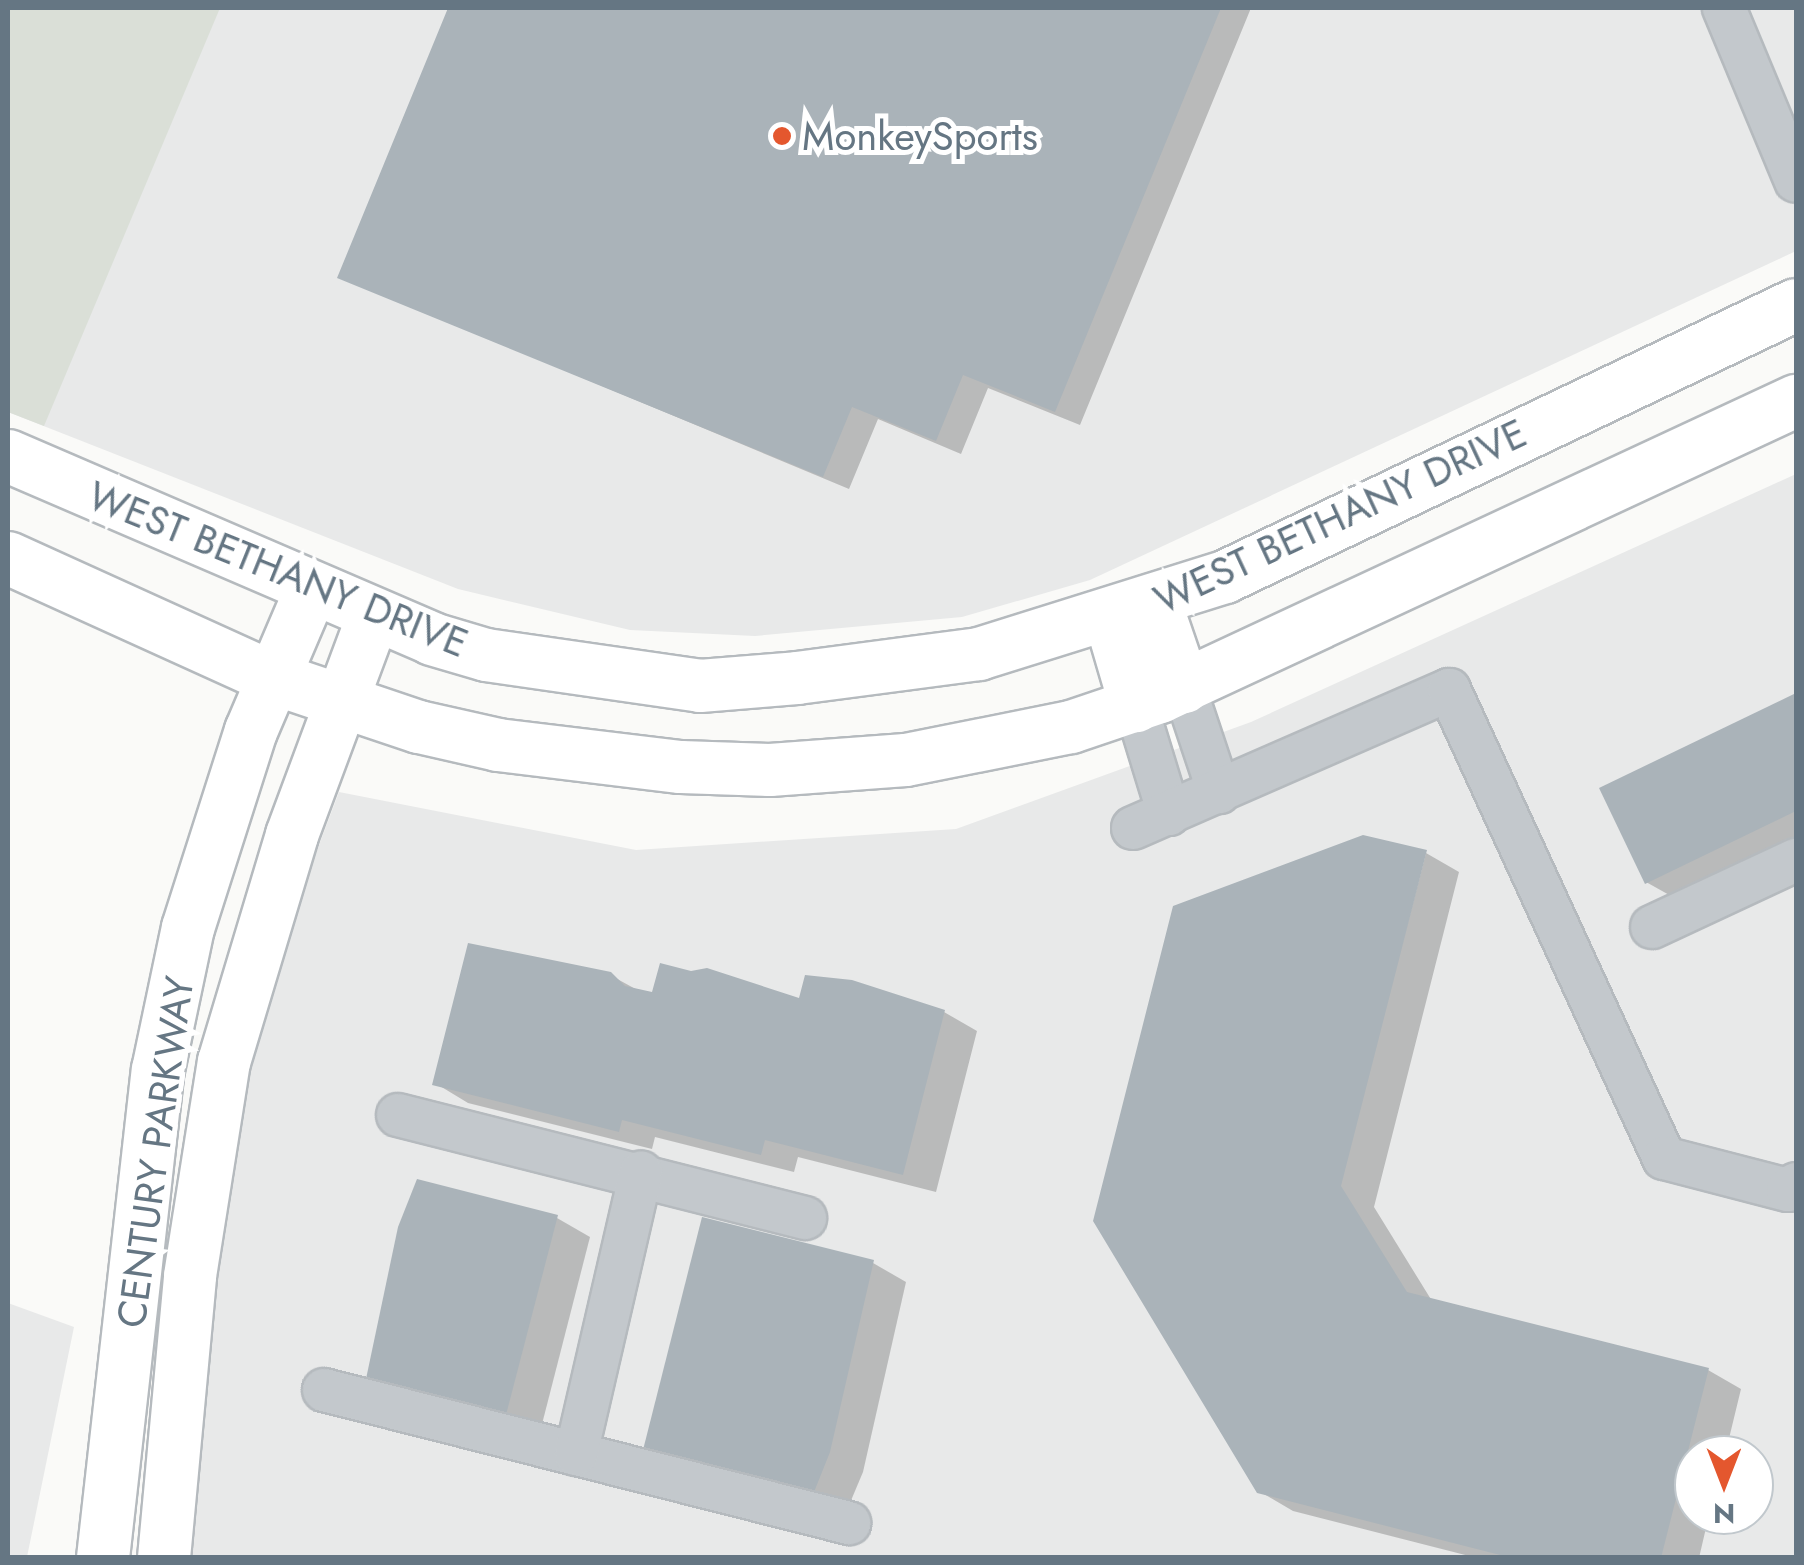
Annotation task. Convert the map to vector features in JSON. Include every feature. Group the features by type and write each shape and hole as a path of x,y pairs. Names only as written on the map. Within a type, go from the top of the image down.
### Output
{"main road":[{"name":"WEST BETHANY DRIVE","path":"8,456 374,615 486,655 700,686 899,668 978,654 1132,610 1225,576 1796,304"},
{"path":"8,558 273,678 344,704 498,745 681,768 770,770 978,750 1136,706 1796,402"},
{"name":"CENTURY PARKWAY","path":"103,1558 158,1070 188,928 273,678 312,588"},
{"path":"1132,610 1184,687"},
{"path":"1132,610 1136,706"},
{"name":"CENTURY PARKWAY","path":"164,1558 190,1276 224,1062 292,835 374,615"}],"street":[{"path":"1724,8 1796,180"},
{"path":"1184,687 1219,792"},
{"path":"1136,706 1151,821 1449,690 1664,1158 1788,1190 1796,1184"},
{"path":"1652,927 1796,860"},
{"path":"398,1115 641,1172 805,1218"},
{"path":"576,1454 641,1172"},
{"path":"324,1390 849,1523"}],"shaded area":[{"path":"8,8 1796,8 1796,251 1090,580 962,617 755,636 630,630 458,589 8,412"},
{"path":"8,8 220,8 44,426 8,412"},
{"path":"1796,474 1796,1557 189,1558 223,1192 246,1039 339,792 636,850 956,829 1251,722"},
{"path":"8,1303 74,1327 27,1557 8,1557"}],"building":[{"name":"MonkeySports","path":"448,8 1221,8 1055,412 963,375 936,441 852,407 823,477 337,278"},
{"path":"1796,693 1796,811 1645,884 1599,788"},
{"path":"1363,835 1427,850 1341,1186 1407,1292 1709,1368 1692,1435 1674,1435 1674,1507 1661,1558 1512,1558 1257,1493 1093,1221 1173,906"},
{"path":"468,943 611,972 625,986 652,992 660,963 691,971 707,968 799,998 805,975 852,980 945,1010 903,1175 765,1140 761,1155 622,1120 619,1132 432,1085"},
{"path":"417,1179 558,1215 506,1415 366,1379 398,1227"},
{"path":"702,1217 874,1260 830,1452 814,1492 643,1450"}],"place":[{"name":"MonkeySports","path":"782,136"}]}
